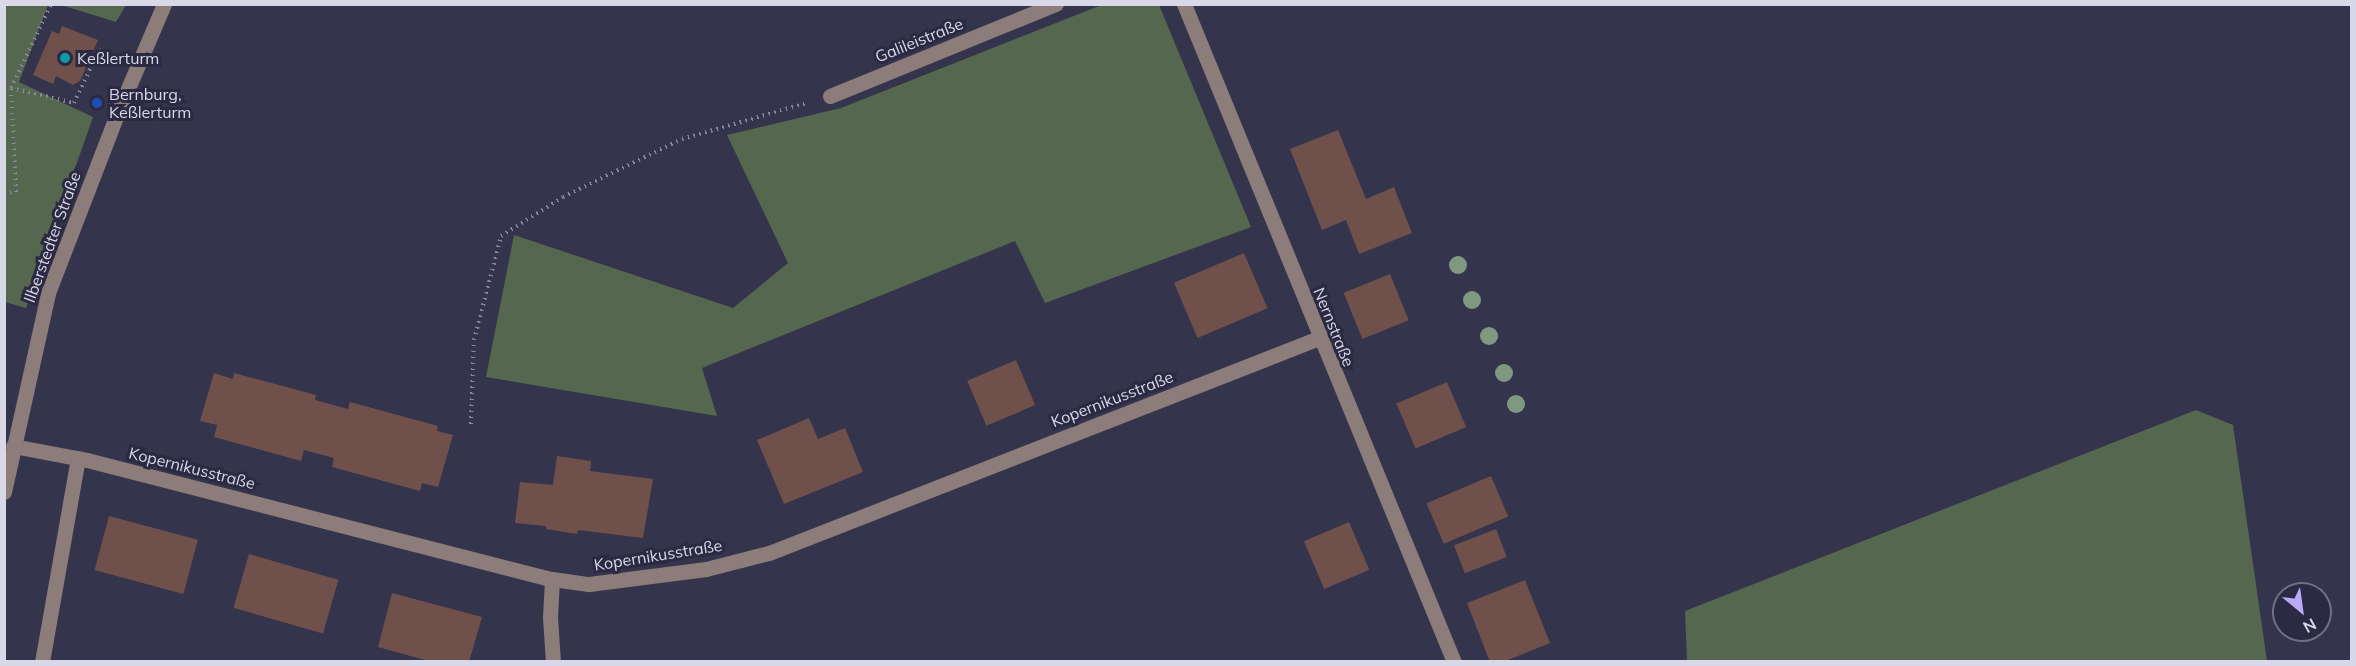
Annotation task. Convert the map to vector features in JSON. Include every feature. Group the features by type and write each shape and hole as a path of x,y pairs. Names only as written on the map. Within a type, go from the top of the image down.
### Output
{"street":[{"name":"Ilberstedter Straße","path":"4,492 48,293 164,4"},
{"name":"Galileistraße","path":"830,96 1056,4"},
{"name":"Nernstraße","path":"1184,4 1319,338 1454,662"},
{"name":"Kopernikusstraße","path":"13,446 78,458 552,579 589,584 706,569 769,553 1319,338"},
{"path":"42,662 78,458"},
{"path":"552,579 550,617 553,662"}],"path":[{"path":"4,193 16,192 11,88 51,4"},
{"path":"11,88 74,104 99,50 136,70"},
{"path":"471,424 474,340 501,236 563,196 682,139 830,96"}],"green space":[{"path":"126,4 116,22 61,5"},
{"path":"1104,4 1159,5 1251,227 1045,303 1015,241 702,368 717,416 486,377 514,235 733,308 788,263 727,135 841,108"},
{"path":"4,5 48,5 19,82 93,117 26,308 5,302"},
{"path":"2196,410 2233,425 2267,661 1687,661 1685,611"}],"building":[{"name":"Keßlerturm","path":"62,26 98,40 80,81 73,85 56,76 53,84 33,75 52,31 59,34"},
{"path":"1338,130 1366,199 1394,187 1412,233 1359,254 1346,220 1322,230 1290,149"},
{"path":"1244,253 1267,308 1197,338 1174,283"},
{"path":"1390,274 1409,320 1362,339 1344,293"},
{"path":"1016,360 1035,405 986,426 967,381"},
{"path":"214,373 233,379 234,373 316,395 315,400 348,409 350,402 438,426 437,431 453,435 438,487 422,483 420,491 332,467 334,458 304,450 301,461 214,437 217,425 200,421"},
{"path":"1447,382 1466,427 1416,449 1396,403"},
{"path":"809,418 818,439 845,428 863,472 784,504 757,440"},
{"path":"557,456 591,461 590,471 653,479 643,538 578,530 577,534 546,529 546,526 515,523 520,482 553,485"},
{"path":"1491,476 1508,517 1444,544 1427,503"},
{"path":"109,516 198,540 183,594 95,570"},
{"path":"1349,522 1369,570 1324,589 1304,541"},
{"path":"1496,529 1507,557 1465,573 1454,545"},
{"path":"249,554 338,580 323,633 234,608"},
{"path":"1525,580 1550,643 1503,662 1490,662 1467,603"},
{"path":"392,593 482,617 469,662 432,662 378,647"}],"place":[{"name":"Keßlerturm","path":"65,58"},
{"name":"Bernburg, Keßlerturm","path":"97,103"}]}
